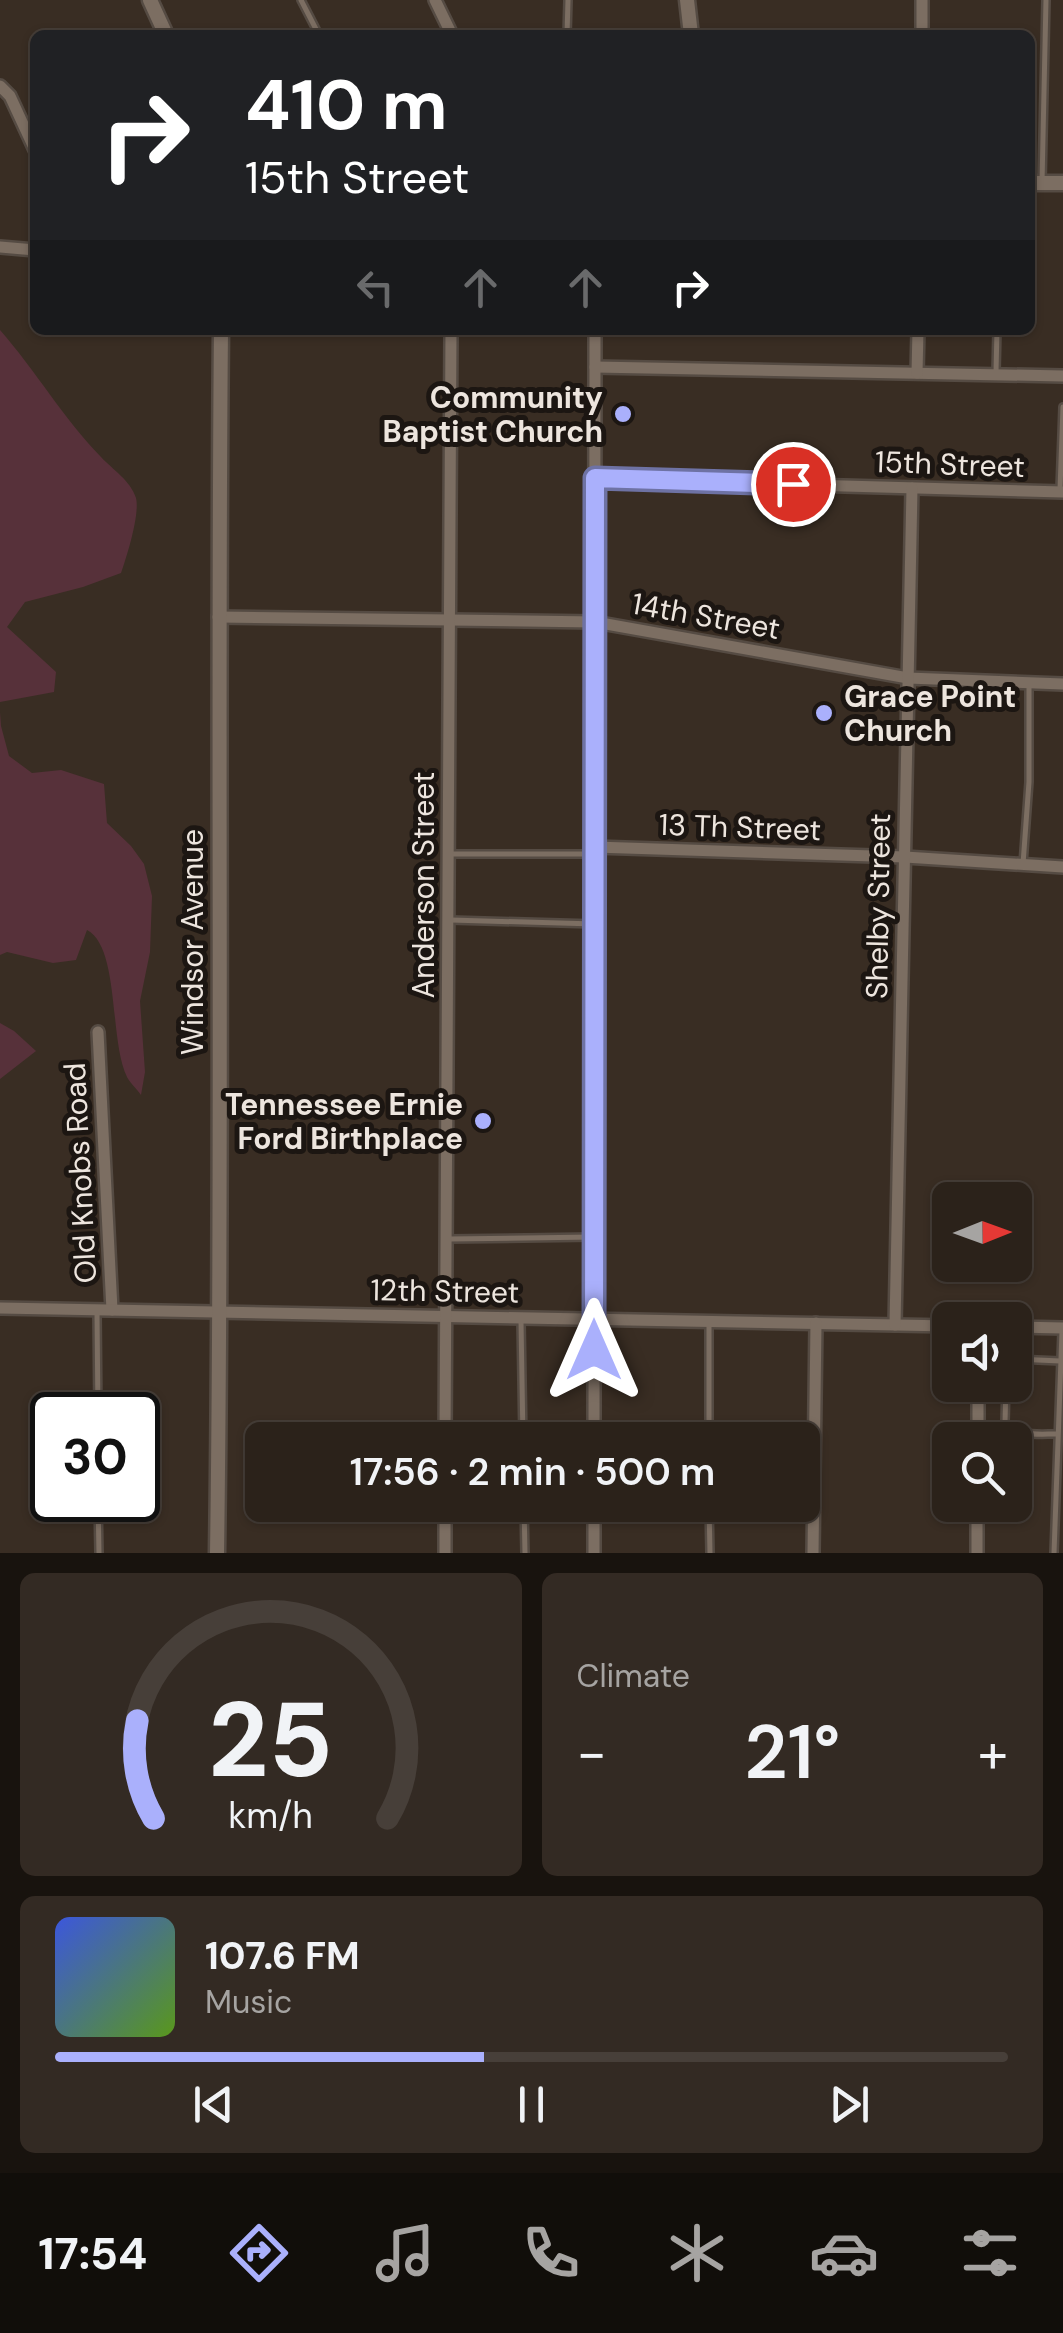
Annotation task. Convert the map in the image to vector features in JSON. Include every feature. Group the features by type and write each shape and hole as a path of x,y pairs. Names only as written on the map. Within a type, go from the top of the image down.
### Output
{"street":[{"path":"150,0 164,30"},
{"path":"435,0 450,30"},
{"path":"687,0 690,30"},
{"path":"922,0 922,30"},
{"path":"0,86 10,96 30,139"},
{"path":"1036,183 1063,183"},
{"path":"0,246 30,249"},
{"name":"Windsor Avenue","path":"217,1553 221,335"},
{"name":"Anderson Street","path":"445,1422 451,335"},
{"path":"594,1422 595,335"},
{"path":"917,374 918,335"},
{"path":"595,367 1063,376"},
{"name":"15th Street","path":"595,478 1062,492"},
{"name":"Shelby Street","path":"895,1325 912,488"},
{"name":"14th Street","path":"218,617 595,622 908,678 1063,684"},
{"name":"13 Th Street","path":"595,851 904,857 1063,866"},
{"name":"Old Knobs Road","path":"98,1032 112,1310"},
{"name":"12th Street","path":"0,1308 932,1326"},
{"path":"813,1553 816,1323"},
{"path":"1032,1327 1063,1328"},
{"path":"445,1522 445,1553"},
{"path":"594,1522 594,1553"},
{"path":"977,1522 977,1553"}],"lane":[{"path":"301,0 316,30"},
{"path":"568,0 568,30"},
{"path":"1036,183 1046,0"},
{"path":"996,375 997,335"},
{"path":"451,401 595,402"},
{"path":"1062,492 1063,407"},
{"path":"1024,864 1029,682"},
{"path":"448,854 595,851"},
{"path":"448,920 595,924"},
{"path":"446,1239 594,1237"},
{"path":"96,1310 98,1392"},
{"path":"521,1318 523,1422"},
{"path":"709,1321 709,1422"},
{"path":"1054,1553 1063,1328"},
{"path":"1032,1359 1062,1360"},
{"path":"1006,1402 1006,1422 1014,1432 1058,1434"},
{"path":"98,1522 99,1553"},
{"path":"524,1522 525,1553"},
{"path":"710,1522 710,1553"}],"shaded area":[{"path":"0,330 74,426 130,486 137,505 121,573 25,602 7,627 56,672 54,692 0,702"},
{"path":"0,712 9,756 32,773 61,770 104,784 107,823 144,864 152,896 150,952 140,1001 145,1072 141,1095 121,1061 105,955 87,930 76,960 53,963 7,952 0,955"},
{"path":"0,1023 36,1051 0,1079"}],"place":[{"name":"Community Baptist Church","path":"623,414"},
{"name":"Grace Point Church","path":"824,713"},
{"name":"Tennessee Ernie Ford Birthplace","path":"483,1121"}],"route":[{"path":"594,1350 595,478 793,484"}]}
